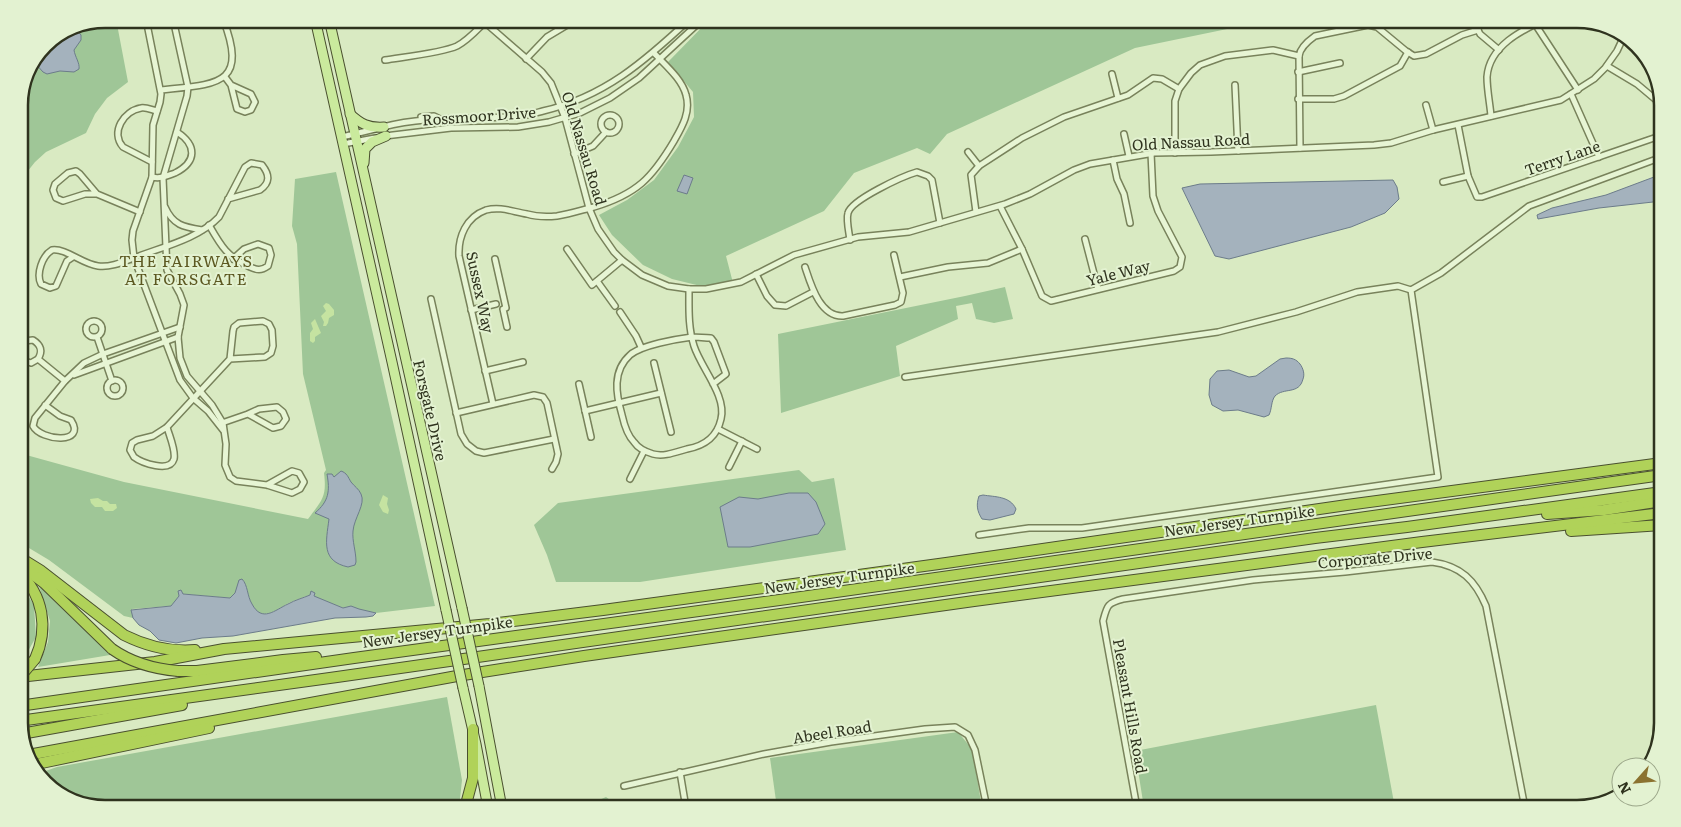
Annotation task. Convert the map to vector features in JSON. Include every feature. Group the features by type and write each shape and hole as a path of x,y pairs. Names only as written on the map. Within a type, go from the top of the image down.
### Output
{"highway":[{"name":"New Jersey Turnpike","path":"28,677 155,662 224,649 490,624 613,609 1356,504 1654,465"},
{"name":"New Jersey Turnpike","path":"28,705 1654,477"},
{"name":"New Jersey Turnpike","path":"28,719 337,678 1280,543 1654,493"},
{"path":"1407,527 1435,527 1527,516 1579,513 1654,502"},
{"path":"34,754 457,676 584,656 1422,542 1654,514"},
{"path":"1495,534 1654,525"},
{"path":"28,563 114,628 135,640 148,645 175,650 224,649"},
{"path":"28,571 44,583 112,649 148,667 178,671 204,670 283,660 348,655 354,658"},
{"path":"28,582 36,594 42,612 43,623 41,640 35,659 28,667"},
{"path":"40,763 457,676"},
{"path":"29,733 337,678"},
{"path":"467,800 473,778 473,729"}],"main road":[{"name":"Forsgate Drive","path":"317,28 473,729 486,800"},
{"name":"Forsgate Drive","path":"330,28 462,608 500,800"},
{"path":"350,113 362,124 372,128 384,126"},
{"path":"365,181 365,149 372,142 386,136"}],"street":[{"path":"148,28 161,90 160,102 153,125 152,176 133,231 134,258 180,380 193,398 221,423"},
{"path":"175,28 188,87 163,178 167,270 184,305 178,337 180,358 185,372 199,392 212,405 221,423 226,444 225,465 230,477 236,481 267,486 292,493 300,489 304,482 299,473 292,471 267,486"},
{"path":"161,90 188,87 225,77 229,71 233,56 226,28"},
{"path":"385,60 457,46 472,36 477,28"},
{"name":"Old Nassau Road","path":"490,28 551,83 565,118 589,208 598,229 622,260 642,275 662,283 689,289 706,289 741,282 794,255 850,240 909,232 1000,206 1030,194 1074,170 1090,164 1151,153 1238,151 1391,143 1433,130 1561,100 1594,79 1607,66 1621,42"},
{"path":"526,59 547,37 562,28"},
{"name":"Rossmoor Drive","path":"355,138 384,126 403,122 523,116 561,106 604,88 654,53 680,28"},
{"name":"Rossmoor Drive","path":"342,141 437,130 524,126 565,118 580,113 610,98 639,78 693,28"},
{"path":"1300,148 1298,72 1300,52 1315,36 1354,28"},
{"path":"1378,28 1414,56 1426,54 1462,35 1478,30 1484,39 1499,50"},
{"path":"1491,116 1487,78 1489,66 1499,50 1513,36 1528,28"},
{"path":"1538,28 1578,90"},
{"path":"1174,152 1175,101 1179,90 1191,73 1200,65 1225,56 1273,50 1299,56"},
{"path":"1298,99 1334,99 1344,96 1400,66 1408,52"},
{"name":"Sussex Way","path":"492,404 458,245 465,226 475,216 487,210 498,208 541,216 572,213 626,195 638,187 652,174 683,126 687,115 686,94 680,82 654,53"},
{"path":"1298,72 1340,63"},
{"path":"1607,66 1637,84 1653,97"},
{"path":"1112,74 1118,98"},
{"path":"225,77 231,85 236,108 245,112 251,110 255,102 251,94 231,85"},
{"path":"976,212 972,175 978,166 1022,138 1064,117 1128,95 1154,78 1162,79 1179,90"},
{"path":"1236,85 1238,151"},
{"path":"1571,94 1599,157"},
{"path":"1426,105 1433,130"},
{"path":"152,162 123,147 119,143 117,133 120,123 134,111 145,108 157,111"},
{"path":"523,116 524,126"},
{"path":"437,130 438,120"},
{"path":"1443,182 1468,176 1458,124"},
{"path":"152,176 163,178 186,166 191,157 190,143 177,132"},
{"path":"574,154 593,146 606,132"},
{"path":"1124,134 1129,156"},
{"name":"Terry Lane","path":"1468,176 1477,197 1482,198 1653,138"},
{"path":"968,152 978,166"},
{"name":"Yale Way","path":"1000,206 1022,249 1038,289 1045,299 1051,302 1174,272 1180,267 1182,262 1180,251 1164,223 1153,196 1151,153"},
{"path":"1113,160 1117,179 1124,194 1130,223"},
{"path":"905,377 1218,332 1296,312 1357,292 1398,286 1410,290 1441,273 1529,206 1653,160"},
{"path":"74,257 67,262 56,286 50,288 41,284 39,277 44,258 52,250 60,250 74,257 86,263 110,266 181,241 202,230 219,217 228,199 245,166 251,163 262,166 268,176 267,184 264,187 260,190 228,199"},
{"path":"97,194 80,174 76,172 68,173 55,184 53,190 56,198 63,201 86,194 97,194 140,212"},
{"path":"850,240 847,214 853,205 864,197 917,172 928,176 932,180 940,223"},
{"path":"164,204 169,216 176,222 187,227 202,230"},
{"path":"210,225 219,243 233,259 256,270 260,270 268,266 272,255 268,248 258,244 244,249 233,259"},
{"path":"1085,239 1098,289"},
{"path":"567,249 615,306"},
{"path":"900,277 948,267 988,263 1022,249"},
{"path":"805,267 813,292 831,314 836,317 901,302 903,297 894,255"},
{"path":"495,259 506,308 503,308 507,327"},
{"path":"594,283 622,260"},
{"path":"756,274 767,296 775,305 786,306 813,292"},
{"path":"689,289 689,315 692,337 699,359 721,400 722,417 718,429 703,444 665,454 644,451 629,436 616,389 619,371 630,355 641,347 692,337 711,338 726,374 713,384"},
{"path":"979,535 1029,528 1082,528 1438,477 1410,290"},
{"path":"431,299 463,439 472,448 484,453 554,439"},
{"path":"471,310 496,304"},
{"path":"620,312 641,347"},
{"path":"167,427 174,454 174,460 168,466 156,465 134,457 130,450 132,443 153,436 167,427 230,359 233,331 237,325 243,322 263,321 269,324 272,330 273,346 271,353 264,357 230,359"},
{"path":"45,405 60,416 71,420 74,430 70,436 63,439 39,433 35,430 33,422 45,405 65,381 105,358 180,327"},
{"path":"97,337 112,381"},
{"path":"72,376 84,363 178,337"},
{"path":"28,340 37,342 41,350 38,359 31,363 28,362"},
{"path":"38,359 65,381"},
{"path":"485,371 523,362"},
{"path":"654,363 671,432"},
{"path":"579,384 591,438"},
{"path":"585,410 661,393"},
{"path":"456,413 534,395 542,397 546,403 558,454 552,469"},
{"path":"221,423 258,410 277,407 284,412 286,419 282,426 273,428 248,414"},
{"path":"718,429 757,450"},
{"path":"729,467 742,441"},
{"path":"630,479 644,451"},
{"name":"Corporate Drive","path":"1106,608 1109,604 1123,599 1252,580 1432,562 1454,567 1473,582 1486,606 1523,800"},
{"name":"Pleasant Hills Road","path":"1106,608 1103,621 1136,800"},
{"name":"Abeel Road","path":"624,786 680,772 832,742 925,729 955,727 968,735 975,750 985,800"},
{"path":"680,772 685,800"}],"shaded area":[{"path":"95,28 118,28 128,82 107,98 95,114 86,133 46,152 28,171 28,100 30,85 35,71 43,58 66,38 80,32"},
{"path":"701,28 1232,28 1135,48 947,134 930,154 917,148 854,173 824,211 726,256 733,283 709,288 672,279 643,265 612,235 599,215 627,200 654,180 678,147 694,117 693,92 668,62"},
{"path":"79,32 81,40 74,50 79,69 74,72 60,71 47,74 38,66 43,58 66,38"},
{"path":"336,172 435,606 376,613 343,608 310,595 265,614 255,610 243,580 230,598 183,594 171,606 132,609 133,618 124,616 49,560 28,547 28,455 124,482 308,519 324,493 324,473 326,470 303,374 297,244 292,226 295,179"},
{"path":"684,175 693,178 687,194 677,191"},
{"path":"1653,177 1653,202 1599,208 1538,219 1537,215 1552,208 1606,195"},
{"path":"1393,180 1397,187 1399,199 1385,213 1351,227 1229,259 1215,256 1182,188 1200,184"},
{"path":"1005,287 1013,319 994,323 976,319 972,303 956,306 958,319 896,346 900,376 781,413 778,334"},
{"path":"1280,359 1294,359 1300,364 1304,375 1303,379 1301,384 1295,389 1279,393 1275,396 1269,415 1264,417 1238,410 1223,411 1212,405 1209,395 1210,379 1217,371 1229,370 1249,377 1256,376"},
{"path":"799,470 812,482 834,478 846,550 640,582 556,582 534,525 558,503"},
{"path":"341,471 347,475 360,492 362,498 353,531 356,562 355,565 348,567 339,564 329,555 327,535 329,519 315,513 326,500 327,474 332,474 334,477"},
{"path":"789,493 808,493 816,502 825,524 818,534 750,547 728,547 720,507 739,497 758,499"},
{"path":"979,496 1006,499 1016,509 1014,514 990,520 982,519 977,505"},
{"path":"242,579 252,604 260,613 274,612 293,601 310,595 311,591 315,593 314,596 343,608 351,606 376,613 373,616 335,618 233,636 202,638 176,643 159,640 133,618 131,610 171,606 179,596 178,591 181,590 183,594 230,598 235,593 239,580"},
{"path":"39,586 110,655 38,667 48,642 50,621"},
{"path":"28,596 34,605 36,637 28,651"},
{"path":"447,697 462,780 460,800 105,800 85,797 71,792 62,786 46,771 57,767"},
{"path":"1376,705 1394,800 1143,800 1135,751"},
{"path":"958,732 972,749 981,800 776,800 770,758"},
{"path":"606,797 610,800 599,800"}],"sand":[{"path":"326,303 334,310 334,315 329,318 326,326 323,326 324,322 321,316 326,311 323,306"},
{"path":"315,319 321,333 315,337 313,343 310,341 310,333 313,329 311,323"},
{"path":"383,495 388,498 388,514 383,512 379,505"},
{"path":"98,498 110,504 116,504 117,508 113,511 105,511 102,507 95,507 90,499"}],"district":[{"name":"THE FAIRWAYS AT FORSGATE","path":"186,269"}]}
